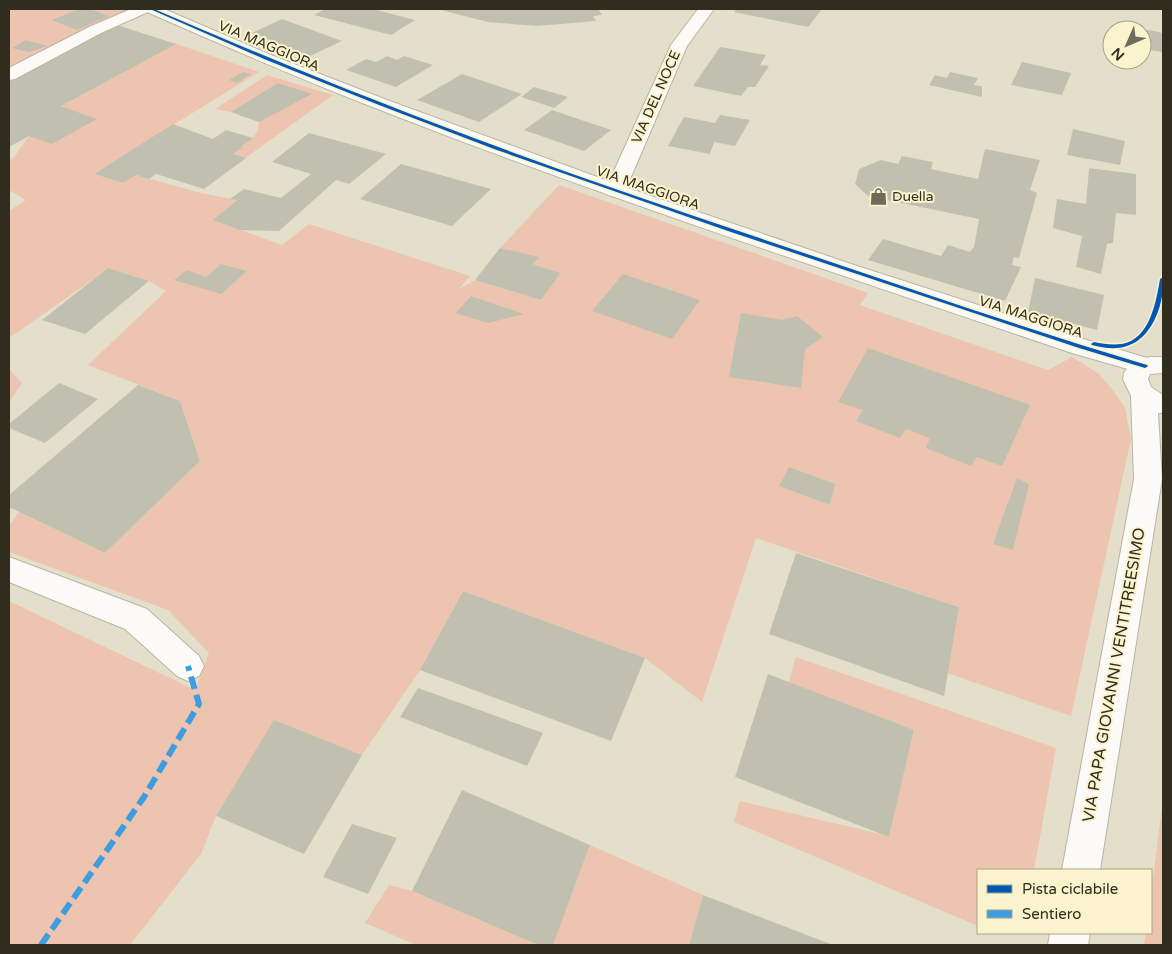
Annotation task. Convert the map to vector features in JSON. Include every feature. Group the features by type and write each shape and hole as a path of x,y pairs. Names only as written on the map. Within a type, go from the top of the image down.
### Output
{"street":[{"path":"9,75 95,30 143,9"},
{"name":"VIA MAGGIORA","path":"152,9 252,54 343,90 615,191 1081,347 1150,380"},
{"name":"VIA DEL NOCE","path":"615,191 679,45 703,9"},
{"path":"1150,380 1163,342"},
{"name":"VIA PAPA GIOVANNI VENTITREESIMO","path":"1080,869 1148,479 1150,380"},
{"name":"VIA PAPA GIOVANNI VENTITREESIMO","path":"1148,479 1163,448"},
{"path":"9,569 136,619 188,666"}],"shaded area":[{"path":"9,9 128,9 124,15 92,25 9,69"},
{"path":"174,43 259,72 94,174 123,183 136,175 201,193 237,200 214,220 282,245 309,224 470,276 459,289 475,280 541,300 561,273 533,264 538,257 500,248 559,185 868,293 860,305 1048,370 1072,357 1098,373 1125,408 1131,439 1071,716 947,673 959,607 756,538 702,702 645,658 463,591 420,670 362,755 274,721 216,816 201,854 130,945 9,945 9,601 195,690 209,653 168,610 9,552 9,526 19,512 105,553 200,461 180,401 88,365 166,291 147,280 108,269 9,338 9,211 26,200 9,190 9,161 29,136 96,119 61,106"},
{"path":"267,75 333,95 212,182 192,176 253,138 258,130 259,122 231,112 215,109"},
{"path":"9,369 22,383 9,403"},
{"path":"796,657 1056,748 1034,869 977,869 977,926 734,822 740,801 889,836 914,730 787,689"},
{"path":"1163,800 1163,945 1144,945 1146,934 1152,934 1152,887"},
{"path":"590,845 703,895 689,945 553,945"},
{"path":"389,885 412,891 538,945 416,945 365,923"}],"building":[{"path":"79,9 90,9 109,16 77,30 52,20"},
{"path":"325,9 373,9 415,20 391,35 314,15"},
{"path":"437,9 598,9 602,15 593,16 596,21 537,26 488,22"},
{"path":"737,9 822,9 808,27 734,12"},
{"path":"282,19 342,41 310,56 252,33"},
{"path":"114,24 176,44 61,106 97,119 52,144 29,136 9,147 9,80"},
{"path":"1152,31 1163,33 1163,52 1152,50"},
{"path":"26,40 47,46 29,52 12,48"},
{"path":"720,47 766,55 760,65 769,66 755,87 748,87 741,96 693,86"},
{"path":"387,56 397,60 404,56 433,65 396,87 346,70 366,59 376,62"},
{"path":"1022,62 1071,73 1062,95 1011,85"},
{"path":"243,72 251,74 237,83 229,80"},
{"path":"950,72 978,78 974,85 982,86 982,97 929,85 935,75 947,78"},
{"path":"462,74 522,94 479,122 417,100"},
{"path":"278,83 312,94 259,122 231,112"},
{"path":"534,87 568,97 554,108 521,97"},
{"path":"552,110 611,130 584,151 524,130"},
{"path":"720,115 750,120 735,146 714,142 710,154 668,146 684,117 715,123"},
{"path":"173,124 213,139 226,130 253,138 233,154 246,158 204,189 156,174 149,179 136,175 123,183 94,174"},
{"path":"1073,129 1125,141 1120,165 1067,155"},
{"path":"309,133 386,154 349,184 336,180 279,231 240,230 213,220 237,200 230,199 244,189 281,198 311,174 272,162"},
{"path":"985,149 1040,160 1030,190 1037,193 1019,258 1014,257 1012,265 1021,267 1005,301 868,260 883,239 941,256 948,245 970,252 974,247 979,219 868,196 855,184 859,169 881,160 898,164 902,156 933,162 931,169 978,179"},
{"path":"401,164 491,189 452,226 360,199"},
{"path":"1089,168 1136,174 1136,215 1116,213 1113,243 1107,244 1101,274 1076,267 1082,236 1053,228 1057,199 1086,204"},
{"path":"500,248 539,257 533,264 561,273 541,300 475,280"},
{"path":"221,264 247,271 221,294 174,280 187,270 206,277"},
{"path":"108,268 149,281 85,334 42,320"},
{"path":"623,274 700,300 672,339 592,311"},
{"path":"1035,278 1104,295 1097,330 1028,312"},
{"path":"471,296 524,314 488,323 456,313"},
{"path":"741,313 782,320 797,316 823,337 805,349 801,388 729,377"},
{"path":"868,348 1030,405 1002,466 977,457 971,466 926,448 930,438 906,429 900,438 856,421 863,410 838,402"},
{"path":"59,383 98,399 45,443 9,428 9,424"},
{"path":"138,385 180,401 200,461 105,553 9,507 9,495"},
{"path":"789,467 835,484 830,505 779,486"},
{"path":"1017,478 1029,484 1013,550 993,544"},
{"path":"796,553 959,607 944,696 769,634"},
{"path":"463,591 645,658 611,741 420,670"},
{"path":"768,674 914,730 889,837 735,777"},
{"path":"418,688 543,733 527,766 400,717"},
{"path":"274,720 362,755 304,854 216,816"},
{"path":"462,790 590,845 553,945 538,945 412,891"},
{"path":"352,824 397,838 368,894 323,877"},
{"path":"703,895 833,945 689,945"}],"marked path":[{"path":"41,945 104,857 164,767 199,704 188,666"}],"cycle path":[{"path":"152,9 380,104 612,190 1081,347 1145,366"},
{"path":"1094,344 1111,347 1125,345 1136,340 1145,332 1156,308 1163,279"}],"place":[{"name":"Duella","path":"878,196"}]}
